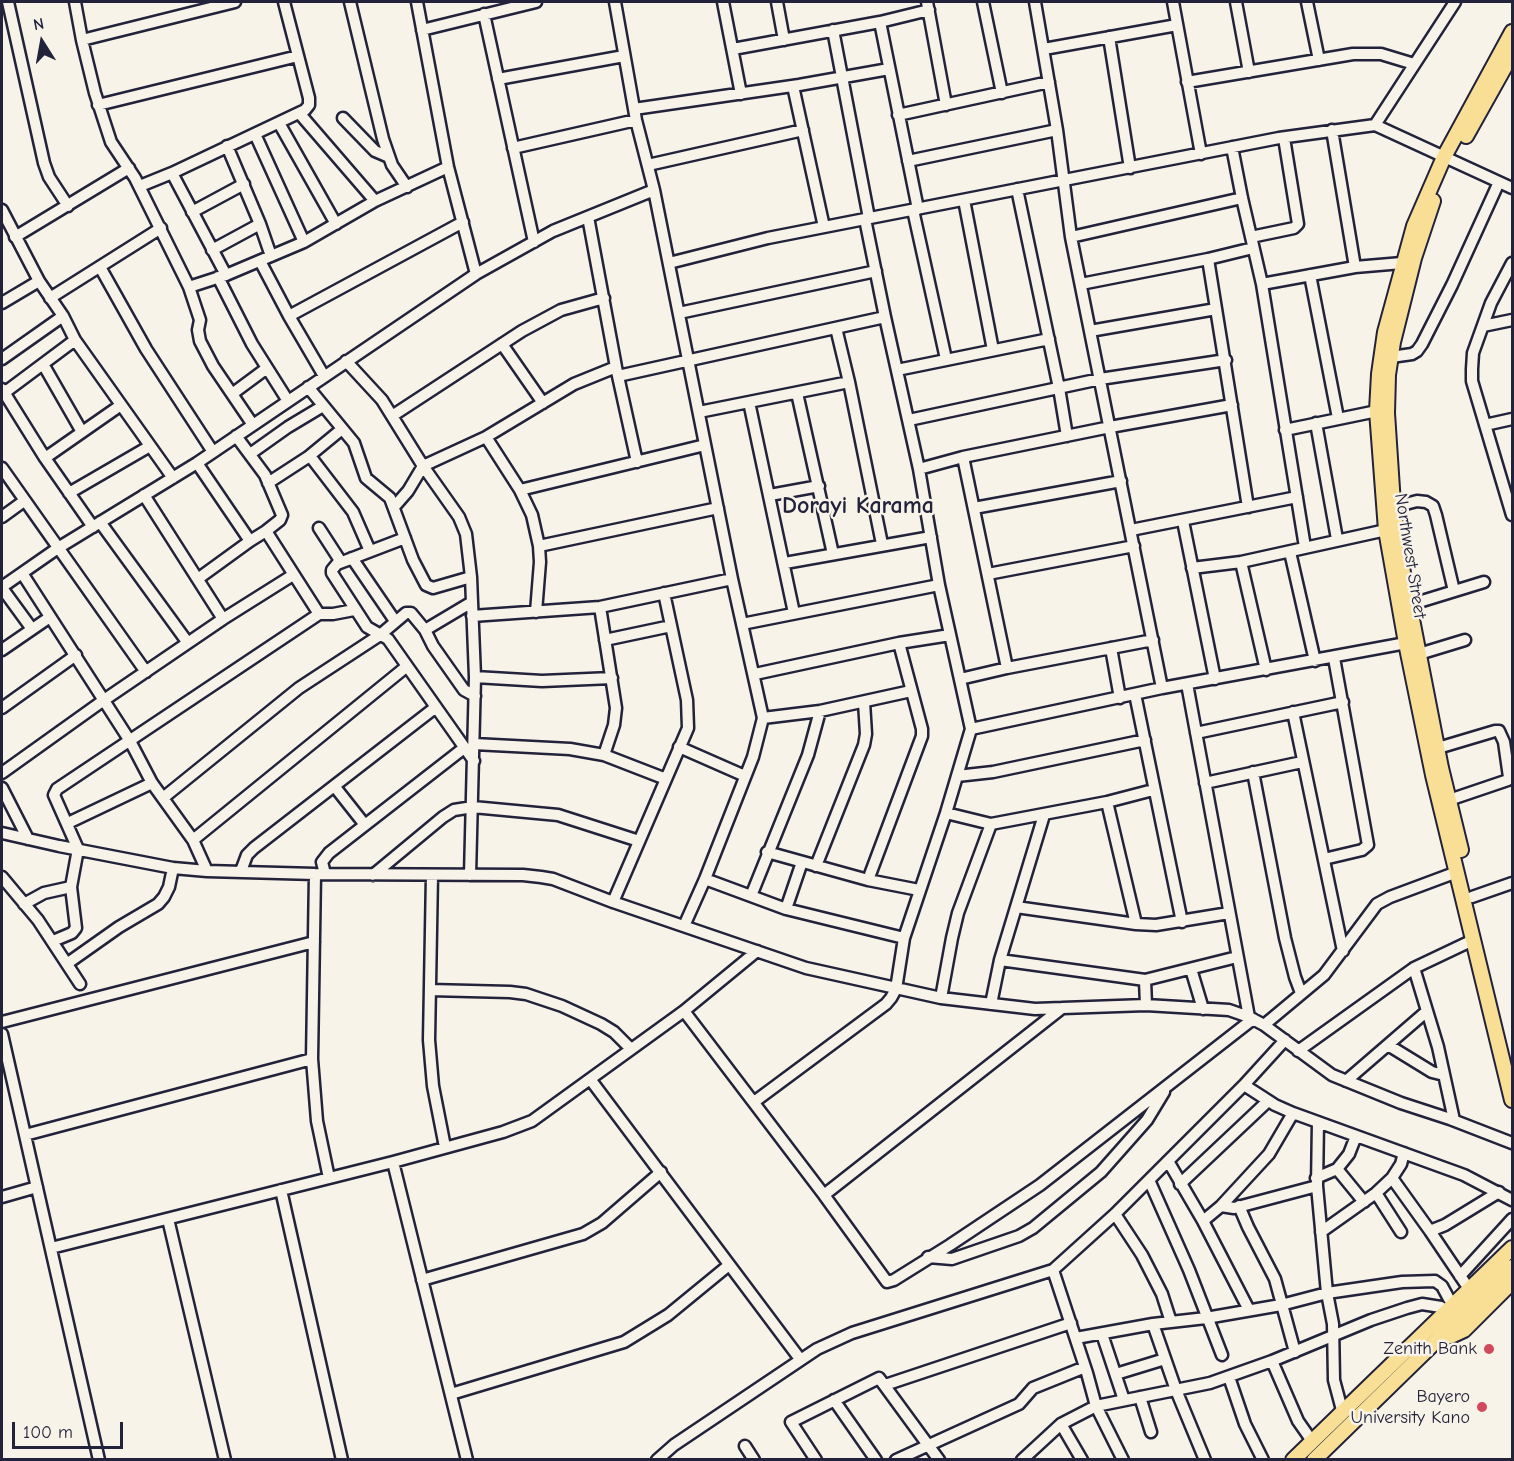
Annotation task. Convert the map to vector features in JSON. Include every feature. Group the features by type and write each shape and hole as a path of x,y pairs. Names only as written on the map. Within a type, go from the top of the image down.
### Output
{"main road":[{"name":"Northwest Street","path":"1512,32 1414,226 1402,263 1385,332 1377,411 1386,530 1406,643 1433,776 1512,1100"},
{"name":"Northwest Street","path":"1512,54 1507,76 1448,159 1433,202 1414,258 1390,357 1387,413 1394,507 1409,605 1449,800 1512,1062"},
{"path":"1435,1333 1432,1320 1462,1279 1512,1235"},
{"path":"1314,1460 1512,1248"},
{"path":"1293,1460 1342,1410 1512,1267"},
{"path":"1435,1333 1451,1336 1464,1330 1512,1282"}],"street":[{"path":"8,2 44,163 49,177 68,206"},
{"path":"75,2 98,105 111,142 140,186 189,287 200,320 198,330 200,341 213,366 253,425"},
{"path":"82,40 235,2"},
{"path":"140,186 300,114 309,105 284,2"},
{"path":"350,2 389,156 407,187"},
{"path":"417,2 448,167 476,274"},
{"path":"422,30 536,2"},
{"path":"615,2 635,115 654,189 732,579 763,718 746,776 684,927"},
{"path":"723,2 741,94"},
{"path":"777,2 784,40"},
{"path":"983,2 1002,93"},
{"path":"1035,2 1057,130 1071,237 1162,688"},
{"path":"1173,2 1201,154"},
{"path":"1236,2 1249,72"},
{"path":"1307,2 1319,60"},
{"path":"1375,125 1455,2"},
{"path":"733,49 880,22 928,6 946,105"},
{"path":"484,14 534,242"},
{"path":"880,22 946,359"},
{"path":"1044,49 1177,25"},
{"path":"754,1102 886,1004 896,989 904,938 946,813 971,729 939,585 909,420 885,317 833,30"},
{"path":"1109,37 1130,168"},
{"path":"1187,82 1353,54 1381,54 1414,64"},
{"path":"98,105 298,56"},
{"path":"498,79 624,56"},
{"path":"513,148 635,115 889,69"},
{"path":"898,115 1049,82"},
{"path":"793,86 824,227"},
{"path":"300,114 375,201"},
{"path":"343,118 375,150 389,156"},
{"path":"279,123 336,224"},
{"path":"669,263 768,238 867,218 1232,147 1375,125 1512,188"},
{"path":"648,165 803,130"},
{"path":"908,161 1057,130"},
{"path":"1332,130 1355,267"},
{"path":"255,134 304,242"},
{"path":"1081,284 1208,259 1294,228 1298,224 1284,138"},
{"path":"227,146 271,256"},
{"path":"1232,147 1262,284 1305,547"},
{"path":"189,287 304,242 375,201 448,167"},
{"path":"15,237 129,168"},
{"path":"172,173 212,250 252,344 288,401"},
{"path":"1390,357 1418,351 1452,285 1498,182"},
{"path":"192,212 244,184"},
{"path":"32,629 2,587 58,548 198,463 476,274 553,231 654,189"},
{"path":"1017,189 1059,387 1067,436"},
{"path":"1071,237 1242,198"},
{"path":"964,200 993,350"},
{"path":"2,210 39,281 63,316 75,340 173,478"},
{"path":"588,217 637,462"},
{"path":"288,316 463,222"},
{"path":"212,250 260,224"},
{"path":"50,298 161,228"},
{"path":"1208,259 1248,507"},
{"path":"260,261 288,316 324,376"},
{"path":"1262,284 1355,267 1402,263"},
{"path":"1512,263 1491,303 1473,352 1472,369 1472,381 1512,515"},
{"path":"100,267 146,349 213,452"},
{"path":"679,313 876,271"},
{"path":"1310,275 1338,418"},
{"path":"2,303 39,281"},
{"path":"392,416 522,331 561,310 604,298"},
{"path":"1090,331 1216,309"},
{"path":"2,359 63,316"},
{"path":"394,507 408,491 423,466 486,437 574,384 617,371 688,360 885,317"},
{"path":"1483,326 1512,320"},
{"path":"836,328 882,544"},
{"path":"897,370 1049,339"},
{"path":"75,340 3,391 69,493 97,524 189,643"},
{"path":"502,344 543,403"},
{"path":"909,420 1100,379 1226,360"},
{"path":"346,361 382,400 462,524 467,540 471,577 475,677 469,746"},
{"path":"43,364 82,432"},
{"path":"232,394 267,368"},
{"path":"699,412 849,382"},
{"path":"308,387 357,450 366,477 390,498 420,574 429,587 471,577"},
{"path":"797,393 833,554"},
{"path":"749,402 795,613"},
{"path":"45,458 121,405"},
{"path":"919,469 963,457 1232,405"},
{"path":"250,454 323,406"},
{"path":"1285,430 1377,411"},
{"path":"1485,425 1512,419"},
{"path":"1316,423 1337,539"},
{"path":"268,483 310,456 342,429"},
{"path":"199,578 266,531 280,520 282,515 265,475 236,436"},
{"path":"486,437 520,490 532,515 540,562 536,612"},
{"path":"520,490 705,445"},
{"path":"69,493 150,446"},
{"path":"310,456 353,512 370,551"},
{"path":"963,457 1007,668"},
{"path":"198,463 250,541"},
{"path":"2,468 146,672"},
{"path":"974,508 1121,481"},
{"path":"2,489 12,482"},
{"path":"770,495 819,486"},
{"path":"144,495 223,619"},
{"path":"1131,530 1297,497"},
{"path":"2,517 24,501"},
{"path":"1394,507 1417,501 1426,502 1432,506 1454,591"},
{"path":"539,546 718,508"},
{"path":"1183,520 1215,679"},
{"path":"319,528 395,621"},
{"path":"1192,568 1241,562 1386,530"},
{"path":"266,531 319,614"},
{"path":"785,563 931,537"},
{"path":"405,538 346,560 332,570 332,573 367,627 388,639 436,707 469,746 474,761 471,875"},
{"path":"987,574 1134,546"},
{"path":"1290,552 1314,660"},
{"path":"1241,562 1266,670"},
{"path":"22,573 130,741 152,783 193,840 207,871"},
{"path":"2,773 223,619 293,575"},
{"path":"472,616 600,607 732,579"},
{"path":"1409,605 1484,582"},
{"path":"742,624 939,585"},
{"path":"613,902 688,728 689,715 664,593"},
{"path":"425,630 472,602"},
{"path":"600,607 612,678 615,717 604,755"},
{"path":"53,941 72,933 76,928 71,887 78,849 54,795 57,789 319,614 333,614 354,609"},
{"path":"163,798 299,688 380,635 406,613 411,613 425,630 433,646 464,690 475,696"},
{"path":"2,649 50,617"},
{"path":"605,640 671,626"},
{"path":"754,674 899,643 950,635"},
{"path":"960,679 1153,640"},
{"path":"1419,654 1465,640"},
{"path":"868,880 920,743 922,729 899,643"},
{"path":"971,729 1162,688 1406,643"},
{"path":"1111,648 1120,698"},
{"path":"2,708 76,655"},
{"path":"1324,859 1362,850 1368,845 1334,658"},
{"path":"193,840 406,667"},
{"path":"475,677 542,681 612,678"},
{"path":"1187,684 1237,957 1251,1018"},
{"path":"763,718 820,711 911,691"},
{"path":"1135,694 1182,922"},
{"path":"816,866 864,745 866,734 864,702"},
{"path":"1196,733 1343,702"},
{"path":"241,871 247,855 254,848 436,707"},
{"path":"751,896 808,755 820,711"},
{"path":"1293,712 1343,951"},
{"path":"1438,748 1494,731 1500,733 1503,742 1508,780 1449,800"},
{"path":"957,776 993,772 1145,740"},
{"path":"329,1178 317,1120 312,1059 314,942 320,874 324,858 469,746 559,747 604,755 666,779"},
{"path":"679,747 746,776"},
{"path":"1205,783 1302,762"},
{"path":"1253,772 1287,946 1301,993"},
{"path":"68,823 152,783"},
{"path":"335,787 365,825"},
{"path":"2,788 28,839"},
{"path":"946,813 991,824 1107,802 1153,790"},
{"path":"1107,802 1136,924"},
{"path":"373,875 443,817 454,810 473,807 558,814 639,841"},
{"path":"991,1004 1000,960 1044,815"},
{"path":"941,998 958,913 991,824"},
{"path":"2,833 173,868 207,871 373,875 523,874 553,879 684,927 806,968 941,998 1035,1009 1146,1005 1229,1010 1264,1025 1332,1075 1401,1103 1454,1120 1512,1143"},
{"path":"767,852 868,880 919,890"},
{"path":"786,909 802,862"},
{"path":"68,963 119,927 158,904 169,887 173,868"},
{"path":"1264,1025 1324,975 1377,904 1457,872"},
{"path":"432,875 429,1040 433,1086 445,1147"},
{"path":"2,877 53,941 80,984"},
{"path":"705,879 786,909 904,938"},
{"path":"1473,897 1512,883"},
{"path":"24,904 44,893 71,887"},
{"path":"1016,907 1155,925 1229,913"},
{"path":"1298,1051 1414,968 1473,940"},
{"path":"2,1022 314,942"},
{"path":"51,1248 393,1162 502,1132 532,1121 684,1011 757,951"},
{"path":"1000,960 1145,980 1237,957"},
{"path":"1414,968 1454,1120"},
{"path":"1191,969 1203,1009"},
{"path":"1145,980 1146,1005"},
{"path":"430,990 526,994 562,1006 601,1024 614,1032 631,1049"},
{"path":"824,1195 1062,1008"},
{"path":"684,1011 887,1282 894,1280 1040,1185 1251,1018"},
{"path":"1346,1081 1427,1011"},
{"path":"2,1034 7,1077 26,1135 99,1460"},
{"path":"657,1460 674,1445 800,1359 852,1333 1053,1270 1115,1214 1244,1085 1285,1040"},
{"path":"1388,1045 1432,1072 1444,1075"},
{"path":"26,1135 312,1059"},
{"path":"590,1079 800,1359"},
{"path":"1244,1085 1268,1101 1293,1113 1464,1175 1512,1200"},
{"path":"928,1257 952,1259 1019,1236 1034,1228 1101,1172 1147,1120 1167,1086"},
{"path":"1180,1184 1268,1101"},
{"path":"1203,1221 1221,1206 1269,1154 1293,1113"},
{"path":"1318,1122 1317,1182 1321,1232 1327,1293 1333,1324 1334,1380 1342,1410"},
{"path":"1221,1206 1239,1206 1317,1182 1337,1169 1349,1154 1356,1136"},
{"path":"1321,1232 1376,1193 1392,1178 1401,1164 1404,1153"},
{"path":"1168,1161 1203,1221 1249,1310"},
{"path":"393,1162 467,1460"},
{"path":"1337,1169 1364,1202"},
{"path":"422,1280 583,1234 602,1223 661,1172"},
{"path":"1392,1178 1431,1231 1462,1279 1512,1219"},
{"path":"1149,1180 1189,1270 1222,1354"},
{"path":"2,1197 38,1187"},
{"path":"281,1190 342,1460"},
{"path":"1431,1231 1499,1192"},
{"path":"1376,1193 1401,1232"},
{"path":"1239,1206 1275,1279 1294,1353"},
{"path":"1115,1214 1142,1255 1162,1294 1172,1322"},
{"path":"168,1219 225,1460"},
{"path":"451,1394 624,1342 668,1315 729,1265"},
{"path":"1053,1270 1096,1406 1123,1460"},
{"path":"1022,1460 1061,1424 1096,1406 1196,1387 1294,1353 1371,1320 1412,1306 1445,1303 1442,1286 1435,1281 1402,1282 1327,1293 1281,1305 1206,1318 1153,1324 1076,1338"},
{"path":"885,1385 1071,1323"},
{"path":"1153,1324 1176,1390 1205,1460"},
{"path":"1102,1334 1124,1400"},
{"path":"1116,1374 1166,1359"},
{"path":"1272,1361 1298,1420 1312,1441"},
{"path":"896,1460 1019,1404 1033,1388 1085,1367"},
{"path":"1229,1377 1245,1424 1263,1460"},
{"path":"816,1460 791,1422 878,1378 939,1460"},
{"path":"1140,1397 1151,1432"},
{"path":"834,1400 876,1460"},
{"path":"1061,1424 1082,1460"},
{"path":"745,1446 753,1460"}],"place":[{"name":"Zenith Bank","path":"1489,1349"},
{"name":"Bayero University Kano","path":"1482,1407"}],"district":[{"name":"Dorayi Karama","path":"858,506"}]}
